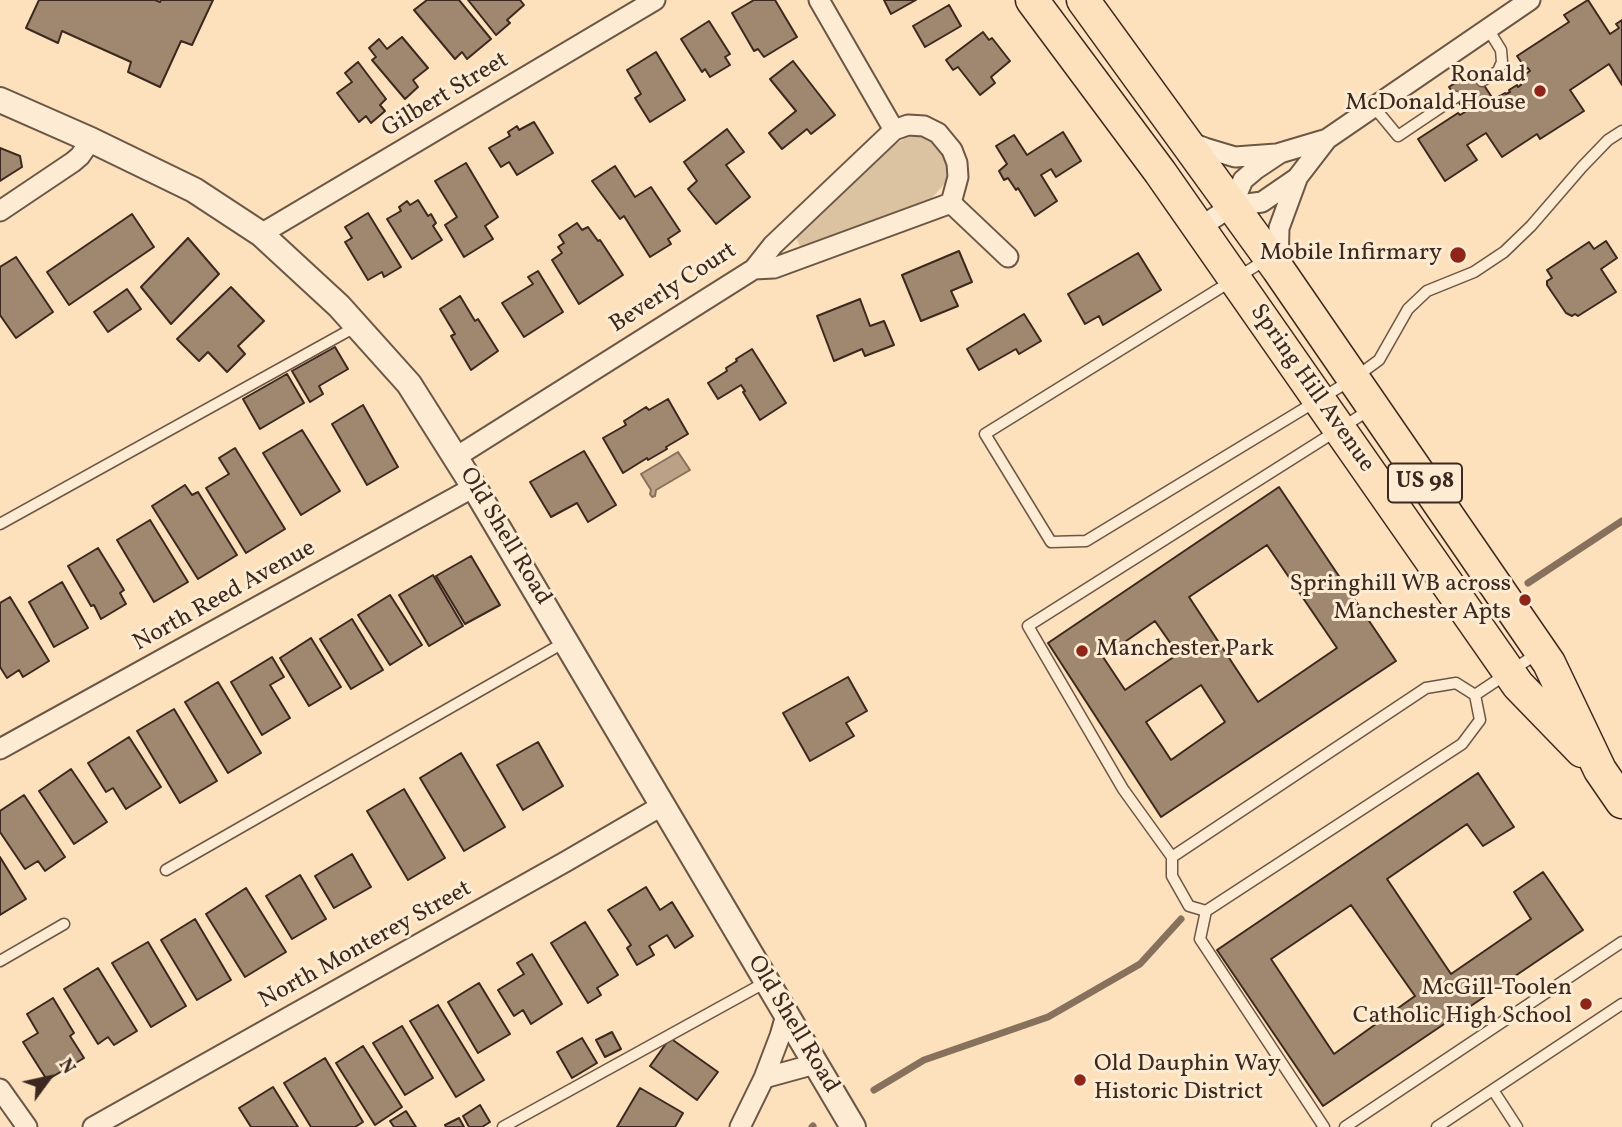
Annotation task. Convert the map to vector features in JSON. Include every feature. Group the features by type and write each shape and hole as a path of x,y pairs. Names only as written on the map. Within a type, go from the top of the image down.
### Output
{"main road":[{"name":"Spring Hill Avenue","path":"1032,0 1160,172 1508,673 1600,770"},
{"name":"Spring Hill Avenue","path":"1090,4 1541,651 1600,770 1622,802"}],"street":[{"name":"Gilbert Street","path":"261,234 655,0"},
{"path":"819,0 894,130 908,125 924,127 939,133 952,150 958,177 951,203"},
{"path":"1185,140 1235,156 1280,153 1327,139 1530,0"},
{"name":"Old Shell Road","path":"0,100 194,190 261,234 339,306 409,384 474,487 853,1127"},
{"name":"Beverly Court","path":"456,457 754,269 773,245 894,130"},
{"path":"1273,264 1279,228 1297,178 1327,139"},
{"path":"0,211 73,162 91,140"},
{"path":"1232,206 1243,180 1280,153"},
{"path":"1199,228 1232,206 1262,202 1297,178"},
{"path":"951,203 1008,257"},
{"path":"754,269 774,268 951,203"},
{"name":"North Reed Avenue","path":"0,749 474,487"},
{"name":"North Monterey Street","path":"93,1127 663,806"},
{"path":"740,1127 764,1078 786,1015"},
{"path":"764,1078 815,1064"},
{"path":"0,1089 27,1127"}],"lane":[{"path":"1482,81 1498,71 1502,62 1501,50 1488,29"},
{"path":"1374,107 1398,136 1456,97"},
{"path":"1273,264 1235,280 985,434 1051,542 1086,541 1353,379 1378,360 1408,309 1427,291 1474,272 1504,251 1531,226 1608,140 1622,131"},
{"path":"0,524 357,326"},
{"path":"1206,911 1189,906 1172,876 1172,856 1123,789 1028,626 1373,408"},
{"path":"166,870 566,642"},
{"path":"1475,695 1541,651"},
{"path":"1172,856 1426,688 1457,683 1475,695 1480,720 1462,744 1206,911 1200,939 1324,1127"},
{"path":"0,961 64,924"},
{"path":"1345,1127 1622,942"},
{"path":"503,1127 766,981"},
{"path":"1437,1127 1622,1004"},
{"path":"1493,1090 1517,1127"}],"shaded area":[{"path":"918,136 934,141 947,157 950,174 931,199 808,246 800,246 797,234 800,231 897,143 908,137"},
{"path":"678,452 690,470 656,490 655,496 652,497 651,490 641,474"}],"building":[{"path":"39,0 213,0 192,45 181,41 160,87 128,72 131,62 62,31 58,43 26,28"},
{"path":"427,0 459,0 491,39 467,59 462,52 455,59 414,10"},
{"path":"468,0 520,0 524,5 507,20 510,23 496,35"},
{"path":"754,0 775,0 797,37 764,57 758,49 754,51 732,13"},
{"path":"884,0 916,0 891,14"},
{"name":"Ronald McDonald House","path":"1588,0 1610,34 1619,28 1616,24 1622,20 1622,85 1609,64 1570,90 1584,111 1540,139 1537,134 1502,157 1486,133 1467,145 1477,160 1445,181 1418,139 1458,113 1460,115 1465,112 1449,87 1474,70 1495,102 1496,98 1521,85 1518,79 1530,71 1517,56 1569,22 1564,15"},
{"path":"949,5 961,26 925,47 913,26"},
{"path":"709,21 730,54 725,57 730,65 710,77 705,69 702,72 681,39"},
{"path":"983,32 989,40 992,38 1010,61 991,77 995,83 980,95 958,67 953,70 946,60"},
{"path":"402,37 428,68 413,80 418,87 405,99 372,60 376,57 369,48 379,39 387,49"},
{"path":"656,52 685,100 650,122 635,98 641,94 627,70"},
{"path":"793,61 835,115 811,134 807,129 782,149 769,133 796,111 770,79"},
{"path":"358,62 386,99 380,105 385,111 371,123 366,116 359,122 337,93 352,82 345,73"},
{"path":"534,122 553,153 517,175 509,162 501,167 489,148 510,136 508,132 517,126 519,130"},
{"path":"727,129 744,152 726,165 750,197 716,224 688,189 697,181 684,162"},
{"path":"1063,132 1081,161 1056,177 1051,169 1041,175 1057,201 1035,216 1018,188 1016,190 1008,178 1004,180 999,171 1007,164 996,146 1014,135 1027,155"},
{"path":"0,148 20,156 22,167 0,181"},
{"path":"466,163 498,217 485,226 493,239 464,257 445,225 457,217 435,181"},
{"path":"615,166 635,197 651,187 680,231 668,239 671,244 650,257 624,216 620,219 592,181"},
{"path":"418,200 428,216 431,214 436,223 433,226 442,240 412,259 387,219 401,211 399,207 407,201 410,205"},
{"path":"368,213 401,267 384,277 382,272 368,280 345,242 352,238 345,227"},
{"path":"132,214 154,247 69,305 47,272"},
{"path":"577,223 582,230 588,227 598,241 600,240 623,275 579,304 552,260 562,253 558,247 564,243 559,235"},
{"path":"188,238 219,274 171,324 141,287"},
{"path":"1606,241 1617,258 1601,269 1616,292 1578,316 1566,313 1547,285 1547,281 1552,278 1547,270 1589,242 1594,249"},
{"path":"959,251 972,282 951,291 958,306 921,321 902,275"},
{"path":"1138,253 1161,290 1103,325 1099,316 1085,324 1068,294"},
{"path":"16,257 53,312 16,338 0,315 0,267"},
{"path":"538,271 563,312 524,337 502,303 533,284 528,277"},
{"path":"231,287 264,321 238,346 245,354 227,372 208,352 199,361 177,339"},
{"path":"127,289 141,309 108,332 94,312"},
{"path":"460,296 498,351 471,370 451,336 455,334 440,309"},
{"path":"860,299 870,326 884,321 894,345 865,356 862,349 834,361 817,316"},
{"path":"1024,314 1041,341 1019,354 1016,349 979,370 967,349"},
{"path":"335,347 348,369 319,386 323,394 310,402 292,371"},
{"path":"752,349 786,403 760,420 741,385 718,399 708,383 727,371 726,368 737,361 736,359"},
{"path":"287,374 304,403 260,429 243,399"},
{"path":"668,399 688,434 623,473 603,438 626,425 624,421 646,407 649,410"},
{"path":"363,405 398,467 367,485 332,424"},
{"path":"302,430 340,491 301,515 263,453"},
{"path":"235,448 285,529 246,553 206,488 229,474 219,458"},
{"path":"584,451 616,505 588,522 577,503 551,517 530,482"},
{"path":"185,485 192,495 198,492 237,555 198,579 152,506"},
{"name":"Manchester Park","path":"1279,487 1396,661 1161,817 1048,643","holes":["1267,545 1337,648 1258,702 1189,597","1155,621 1178,654 1125,690 1103,657","1201,685 1225,722 1171,760 1146,722"]},
{"path":"150,520 188,582 154,602 117,540"},
{"path":"98,548 124,590 120,593 126,604 101,619 68,566"},
{"path":"471,556 500,605 465,624 436,576"},
{"path":"433,575 463,626 429,646 399,595"},
{"path":"62,582 88,628 54,647 29,602"},
{"path":"390,595 422,645 390,665 358,615"},
{"path":"10,597 49,661 23,677 19,670 7,678 0,667 0,603"},
{"path":"352,619 383,670 351,689 320,639"},
{"path":"311,638 341,687 309,706 280,658"},
{"path":"272,657 284,677 270,685 290,718 262,735 231,682"},
{"path":"848,677 867,711 846,723 854,736 810,761 783,713"},
{"path":"218,682 261,753 228,773 185,702"},
{"path":"174,709 217,781 180,803 137,731"},
{"path":"129,737 161,787 126,809 113,788 106,792 88,763"},
{"path":"538,742 563,786 523,810 497,765"},
{"path":"461,753 505,827 464,851 420,778"},
{"path":"71,769 107,822 74,844 39,791"},
{"path":"1478,773 1514,827 1483,846 1467,824 1387,879 1451,974 1531,919 1514,892 1543,872 1583,930 1323,1106 1217,950","holes":["1351,905 1415,996 1334,1054 1271,959"]},
{"path":"404,789 445,858 408,880 367,811"},
{"path":"24,795 65,857 45,871 38,861 25,869 0,832 0,811"},
{"path":"352,854 371,887 334,908 315,876"},
{"path":"0,857 26,899 0,915"},
{"path":"300,875 326,919 292,939 266,896"},
{"path":"646,887 660,910 672,902 693,936 675,948 667,935 649,946 654,955 637,965 627,948 631,945 608,910"},
{"path":"246,888 286,952 245,977 206,914"},
{"path":"195,919 231,980 197,1000 161,940"},
{"path":"585,922 618,975 597,988 601,995 588,1003 551,943"},
{"path":"148,942 186,1006 151,1027 112,963"},
{"path":"532,954 562,1004 531,1024 523,1010 514,1016 498,990 524,974 517,963"},
{"path":"98,968 137,1031 114,1045 108,1037 98,1044 64,989"},
{"path":"479,983 510,1034 478,1053 448,1002"},
{"path":"53,998 74,1033 70,1036 84,1058 47,1080 23,1042 38,1033 27,1014"},
{"path":"438,1005 484,1080 456,1097 410,1021"},
{"path":"402,1026 433,1078 405,1095 373,1043"},
{"path":"612,1032 621,1049 605,1057 596,1040"},
{"path":"582,1038 597,1063 572,1078 557,1052"},
{"path":"670,1038 718,1072 697,1100 650,1066"},
{"path":"363,1046 402,1107 375,1125 336,1063"},
{"path":"325,1058 363,1122 355,1127 311,1127 284,1083"},
{"path":"273,1087 298,1127 251,1127 239,1108"},
{"path":"640,1088 683,1113 675,1127 617,1127"},
{"path":"480,1105 490,1122 482,1127 469,1127 463,1116"},
{"path":"406,1111 416,1127 394,1127 390,1121"},
{"path":"459,1118 464,1127 446,1127 445,1125"}],"waterway":[{"path":"1528,583 1622,521"},
{"path":"874,1090 924,1060 1048,1017 1140,964 1181,919"}],"place":[{"name":"Ronald McDonald House","path":"1540,91"},
{"name":"Mobile Infirmary","path":"1458,255"},
{"name":"Springhill WB across Manchester Apts","path":"1525,600"},
{"name":"Manchester Park","path":"1082,651"},
{"name":"McGill-Toolen Catholic High School","path":"1586,1004"},
{"name":"Old Dauphin Way Historic District","path":"1080,1080"}]}
